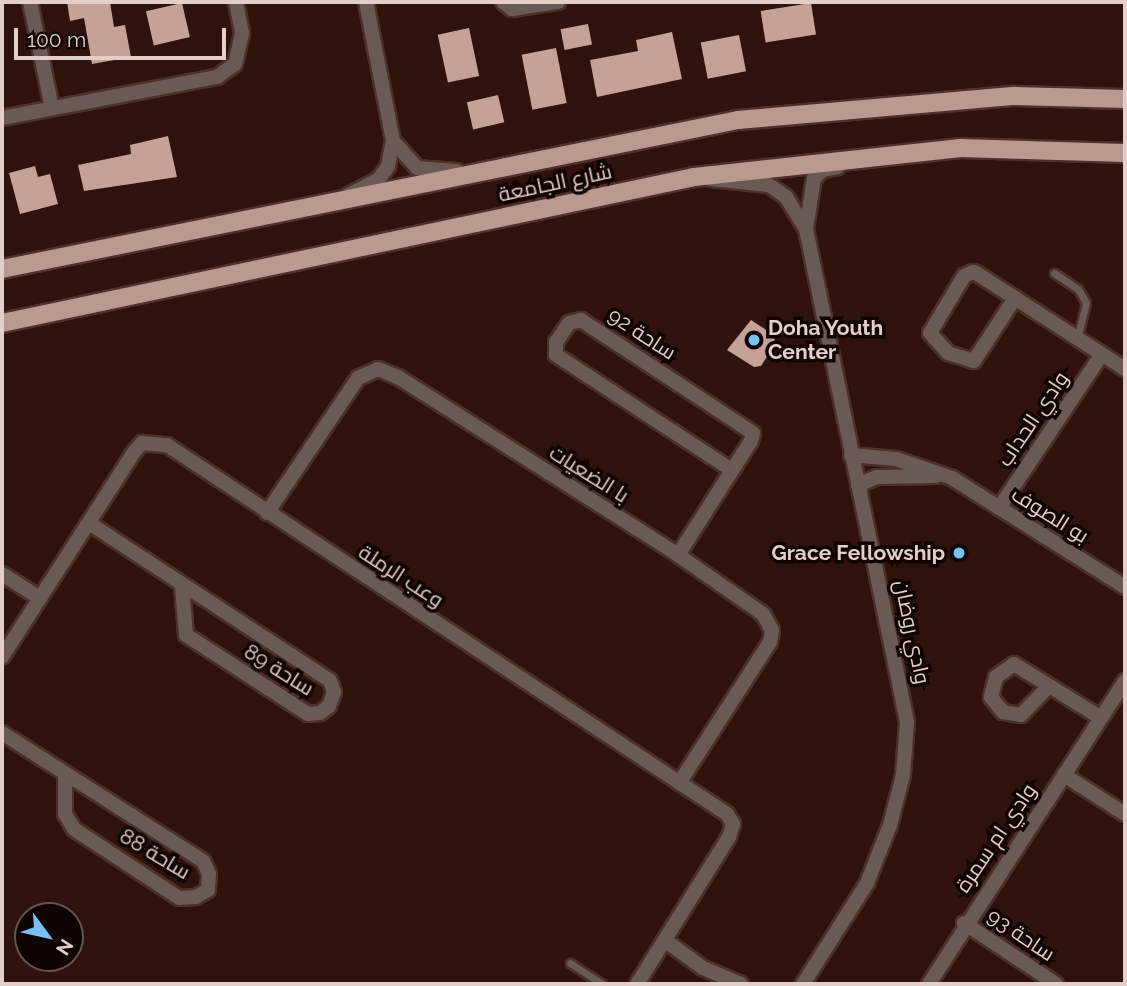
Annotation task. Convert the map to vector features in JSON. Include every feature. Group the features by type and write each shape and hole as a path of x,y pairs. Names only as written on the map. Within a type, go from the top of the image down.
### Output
{"main road":[{"name":"شارع الجامعة","path":"2,269 685,129 824,110 1015,96 1125,99"},
{"name":"شارع الجامعة","path":"2,323 694,177 891,152 1028,148 1125,153"}],"street":[{"path":"30,2 52,108"},
{"path":"2,118 217,77 235,64 242,33 236,2"},
{"path":"335,202 379,179 388,166 393,141 366,2"},
{"path":"503,2 512,9 558,2"},
{"path":"393,141 417,168 493,170"},
{"name":"وادي روضان","path":"803,984 867,883 890,825 903,775 907,722 900,670 851,455 806,229 814,178 823,170 891,152"},
{"name":"وادي روضان","path":"694,177 769,185 786,197 806,229"},
{"path":"1015,298 974,361 948,353 930,332 969,272 1015,298 1125,369"},
{"name":"ساحة 92","path":"677,555 751,441 753,433 581,320 569,323 556,342 556,355 732,470"},
{"name":"وادي الحداب","path":"999,508 1102,354"},
{"name":"با الضعيات","path":"267,513 358,378 378,369 398,377 677,555 763,614 772,630 770,642 679,783"},
{"name":"وعب الرملة","path":"2,657 135,451 142,443 155,440 727,814 733,824 724,846 638,984"},
{"name":"بو الصوف","path":"851,455 896,459 951,478 1125,587"},
{"name":"بو الصوف","path":"858,485 877,477 910,474 951,478"},
{"name":"ساحة 89","path":"89,523 330,681 334,692 329,705 320,713 308,714 186,635 182,586"},
{"path":"2,573 40,598"},
{"name":"وادي ام سمرة","path":"929,984 964,923 1125,681"},
{"path":"1049,686 1101,718"},
{"name":"ساحة 88","path":"2,733 203,861 209,874 208,890 196,897 179,898 74,829 65,814 65,775"},
{"path":"1064,775 1125,814"},
{"name":"ساحة 93","path":"964,923 1055,984"},
{"path":"666,941 703,968 717,984"},
{"path":"703,968 741,984"}],"lane":[{"path":"1054,273 1078,289 1086,303 1077,338"},
{"path":"570,963 602,984"}],"building":[{"path":"67,2 110,2 114,27 125,25 131,57 92,64 84,18 70,21"},
{"path":"182,3 190,37 154,45 146,11"},
{"path":"811,3 816,35 766,43 761,11"},
{"path":"588,24 592,45 565,50 561,29"},
{"path":"469,28 479,76 448,83 438,35"},
{"path":"672,32 682,79 597,97 590,60 638,51 636,40"},
{"path":"739,35 746,71 708,79 701,42"},
{"path":"556,48 567,103 532,110 522,55"},
{"path":"498,95 504,122 473,129 467,102"},
{"path":"168,136 177,177 84,191 78,165 131,154 130,145"},
{"path":"35,166 38,177 50,174 58,204 20,214 9,173"},
{"name":"Doha Youth Center","path":"751,320 774,335 775,344 761,366 754,367 727,350"}],"place":[{"name":"Doha Youth Center","path":"754,340"},
{"name":"Grace Fellowship","path":"959,553"}]}
